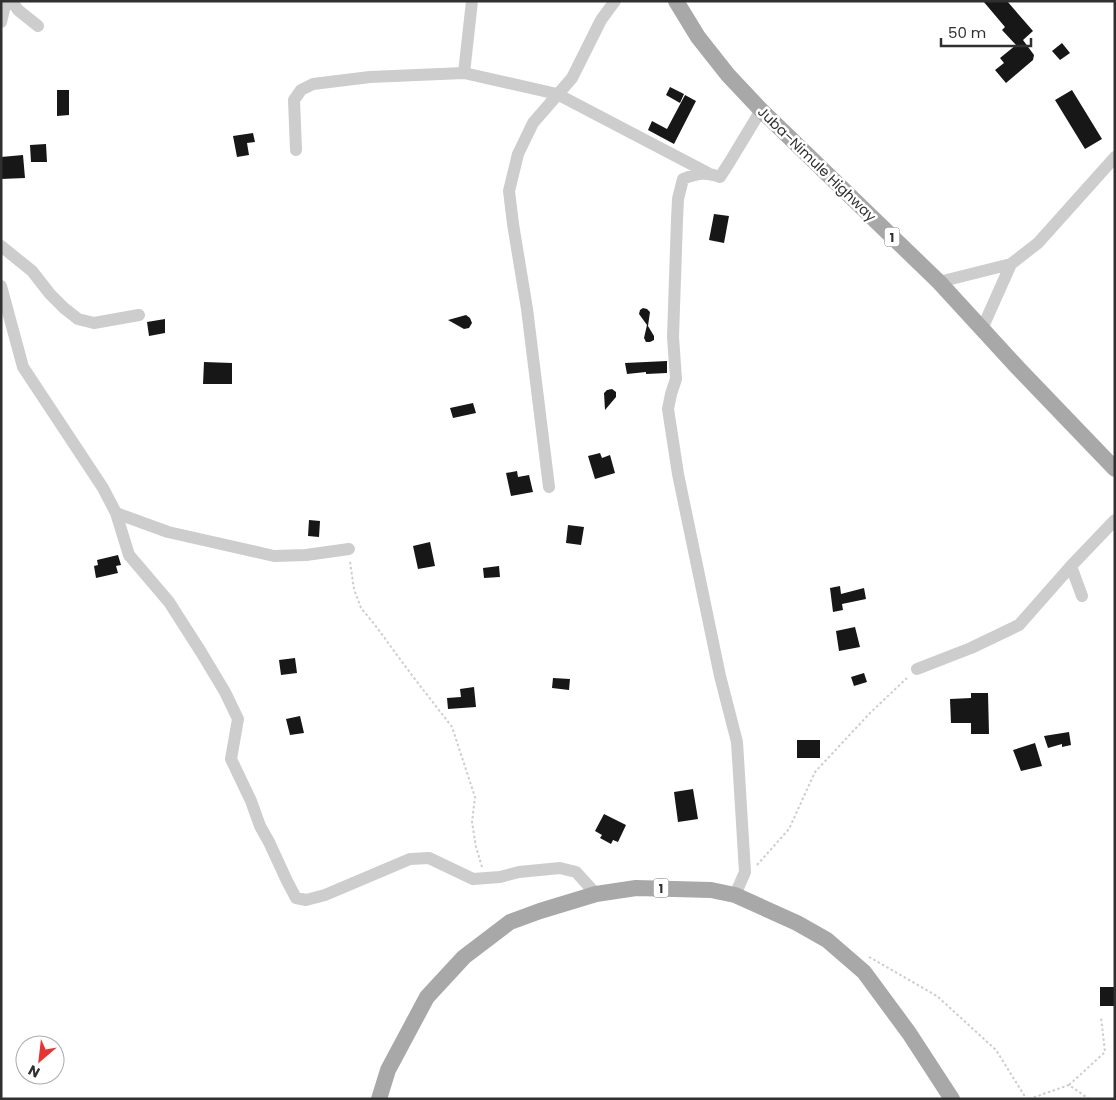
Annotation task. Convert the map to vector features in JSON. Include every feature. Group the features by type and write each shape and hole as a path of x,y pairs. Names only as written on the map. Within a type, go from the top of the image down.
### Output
{"main road":[{"name":"Juba–Nimule Highway","path":"676,1 698,37 728,75 761,110 939,282 1115,469"},
{"name":"1","path":"379,1099 388,1070 427,997 464,957 510,922 596,894 636,888 711,890 735,895 797,923 827,940 864,972 909,1033 952,1099"}],"street":[{"path":"1,22 6,1"},
{"path":"12,1 18,10 38,26"},
{"path":"464,73 472,1"},
{"path":"549,487 528,308 509,190 518,154 533,123 572,78 601,20 615,1"},
{"path":"296,150 294,100 301,90 313,84 370,77 464,73 558,94 708,173 720,177 761,110"},
{"path":"939,282 1011,264 1038,243 1115,157"},
{"path":"708,173 695,174 683,178 678,199 673,337 676,380 670,394 668,409 678,474 720,676 737,742 745,872 735,895"},
{"path":"1,246 32,271 50,294 78,319 94,323 139,315"},
{"path":"982,329 1011,264"},
{"path":"1,286 23,367 103,488 116,513 129,555 169,602 225,692 238,719 231,759 251,801 260,826 296,898 306,900 325,895 410,859 429,858 473,879 560,868 576,872 596,894"},
{"path":"116,513 168,532 274,556 306,555 349,549"},
{"path":"917,669 973,652 1019,625 1115,520"},
{"path":"1071,566 1082,596"}],"path":[{"path":"349,549 354,589 361,608 452,727 476,797 472,822 476,847 486,878"},
{"path":"745,872 755,867 788,829 815,772 870,713 917,669"},
{"path":"865,954 937,996 996,1050 1024,1095 1024,1099"},
{"path":"1029,1099 1069,1085 1105,1052 1101,1017"},
{"path":"1069,1085 1089,1099"}],"building":[{"path":"983,1 1007,1 1033,31 1023,40 1034,55 1033,60 1006,83 995,70 1004,63 1000,58 1016,45 1002,30 1005,27"},
{"path":"1062,43 1070,53 1060,60 1052,51"},
{"path":"670,87 684,94 680,103 666,95"},
{"path":"57,90 69,90 69,115 57,116"},
{"path":"1072,90 1102,139 1085,149 1055,100"},
{"path":"685,95 696,101 674,144 648,130 652,121 667,129"},
{"path":"253,133 255,142 247,143 249,155 237,157 233,136"},
{"path":"46,144 47,162 31,162 30,145"},
{"path":"23,155 25,178 1,179 1,157"},
{"path":"714,214 729,216 724,243 709,240"},
{"path":"643,308 650,312 648,326 654,336 654,340 650,342 646,342 644,338 647,325 639,314"},
{"path":"466,315 472,323 469,328 464,329 448,320"},
{"path":"165,319 165,333 149,336 147,322"},
{"path":"667,361 667,373 646,374 646,372 627,374 625,363"},
{"path":"204,362 232,363 232,384 203,384"},
{"path":"612,389 616,392 616,397 605,410 604,393"},
{"path":"473,403 476,413 453,418 450,408"},
{"path":"600,453 602,458 610,455 615,473 595,479 588,456"},
{"path":"517,471 518,477 529,475 533,492 511,496 506,473"},
{"path":"309,520 320,521 319,537 308,536"},
{"path":"568,525 584,527 581,545 566,543"},
{"path":"430,542 435,566 418,569 413,546"},
{"path":"118,555 121,565 116,566 118,573 96,578 94,566 98,565 97,560"},
{"path":"499,566 500,577 484,578 483,568"},
{"path":"840,586 841,594 864,588 866,599 842,604 843,610 833,612 830,588"},
{"path":"855,627 860,647 839,651 836,631"},
{"path":"295,658 297,673 281,675 279,660"},
{"path":"864,673 867,682 854,686 851,677"},
{"path":"553,678 570,679 569,690 552,688"},
{"path":"474,687 476,707 448,709 447,698 461,697 460,689"},
{"path":"971,693 988,693 989,734 971,734 971,723 951,723 950,699 971,698"},
{"path":"300,716 304,733 290,735 286,719"},
{"path":"1069,732 1071,745 1062,747 1062,744 1048,748 1044,736"},
{"path":"797,740 820,740 820,758 797,758"},
{"path":"1035,743 1042,766 1021,771 1013,750"},
{"path":"693,789 698,819 678,822 674,792"},
{"path":"604,814 626,825 618,842 613,840 611,844 600,838 602,835 595,831"},
{"path":"1100,987 1115,987 1115,1006 1100,1006"}]}
